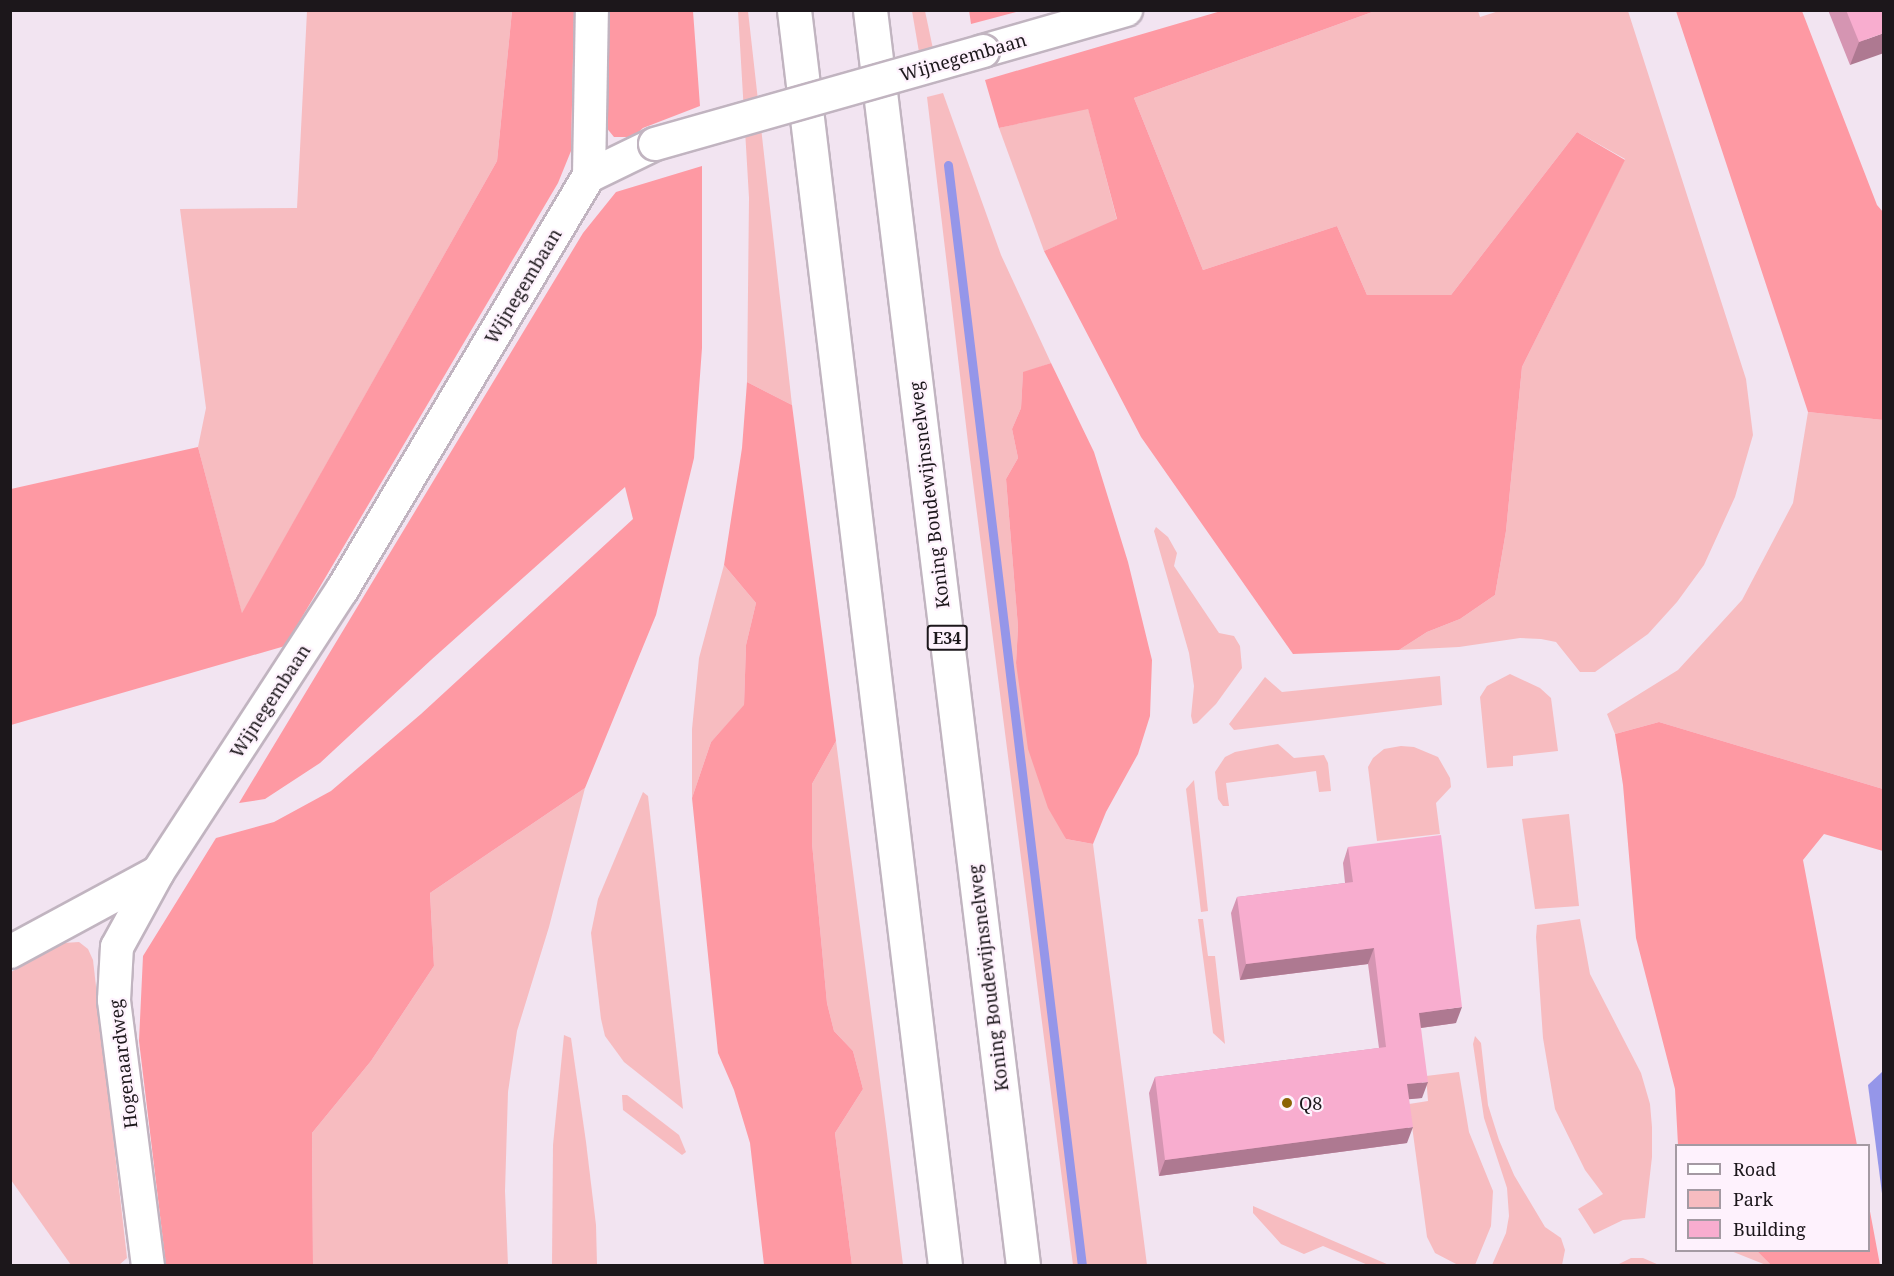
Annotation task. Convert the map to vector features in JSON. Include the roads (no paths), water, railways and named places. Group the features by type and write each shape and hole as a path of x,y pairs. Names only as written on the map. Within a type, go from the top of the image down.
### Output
{"highway":[{"path":"794,10 945,1266"},
{"name":"Koning Boudewijnsnelweg","path":"870,10 1023,1266"}],"street":[{"path":"589,176 592,10"},
{"name":"Wijnegembaan","path":"158,872 342,590 589,176 655,144 1126,10"},
{"path":"10,952 158,872"},
{"name":"Hogenaardweg","path":"148,1266 114,1000 117,948 158,872"}],"water":[{"path":"1884,1072 1883,1201 1868,1085"}],"waterway":[{"path":"948,165 1082,1266"}],"place":[{"name":"Q8","path":"1287,1103"}]}
